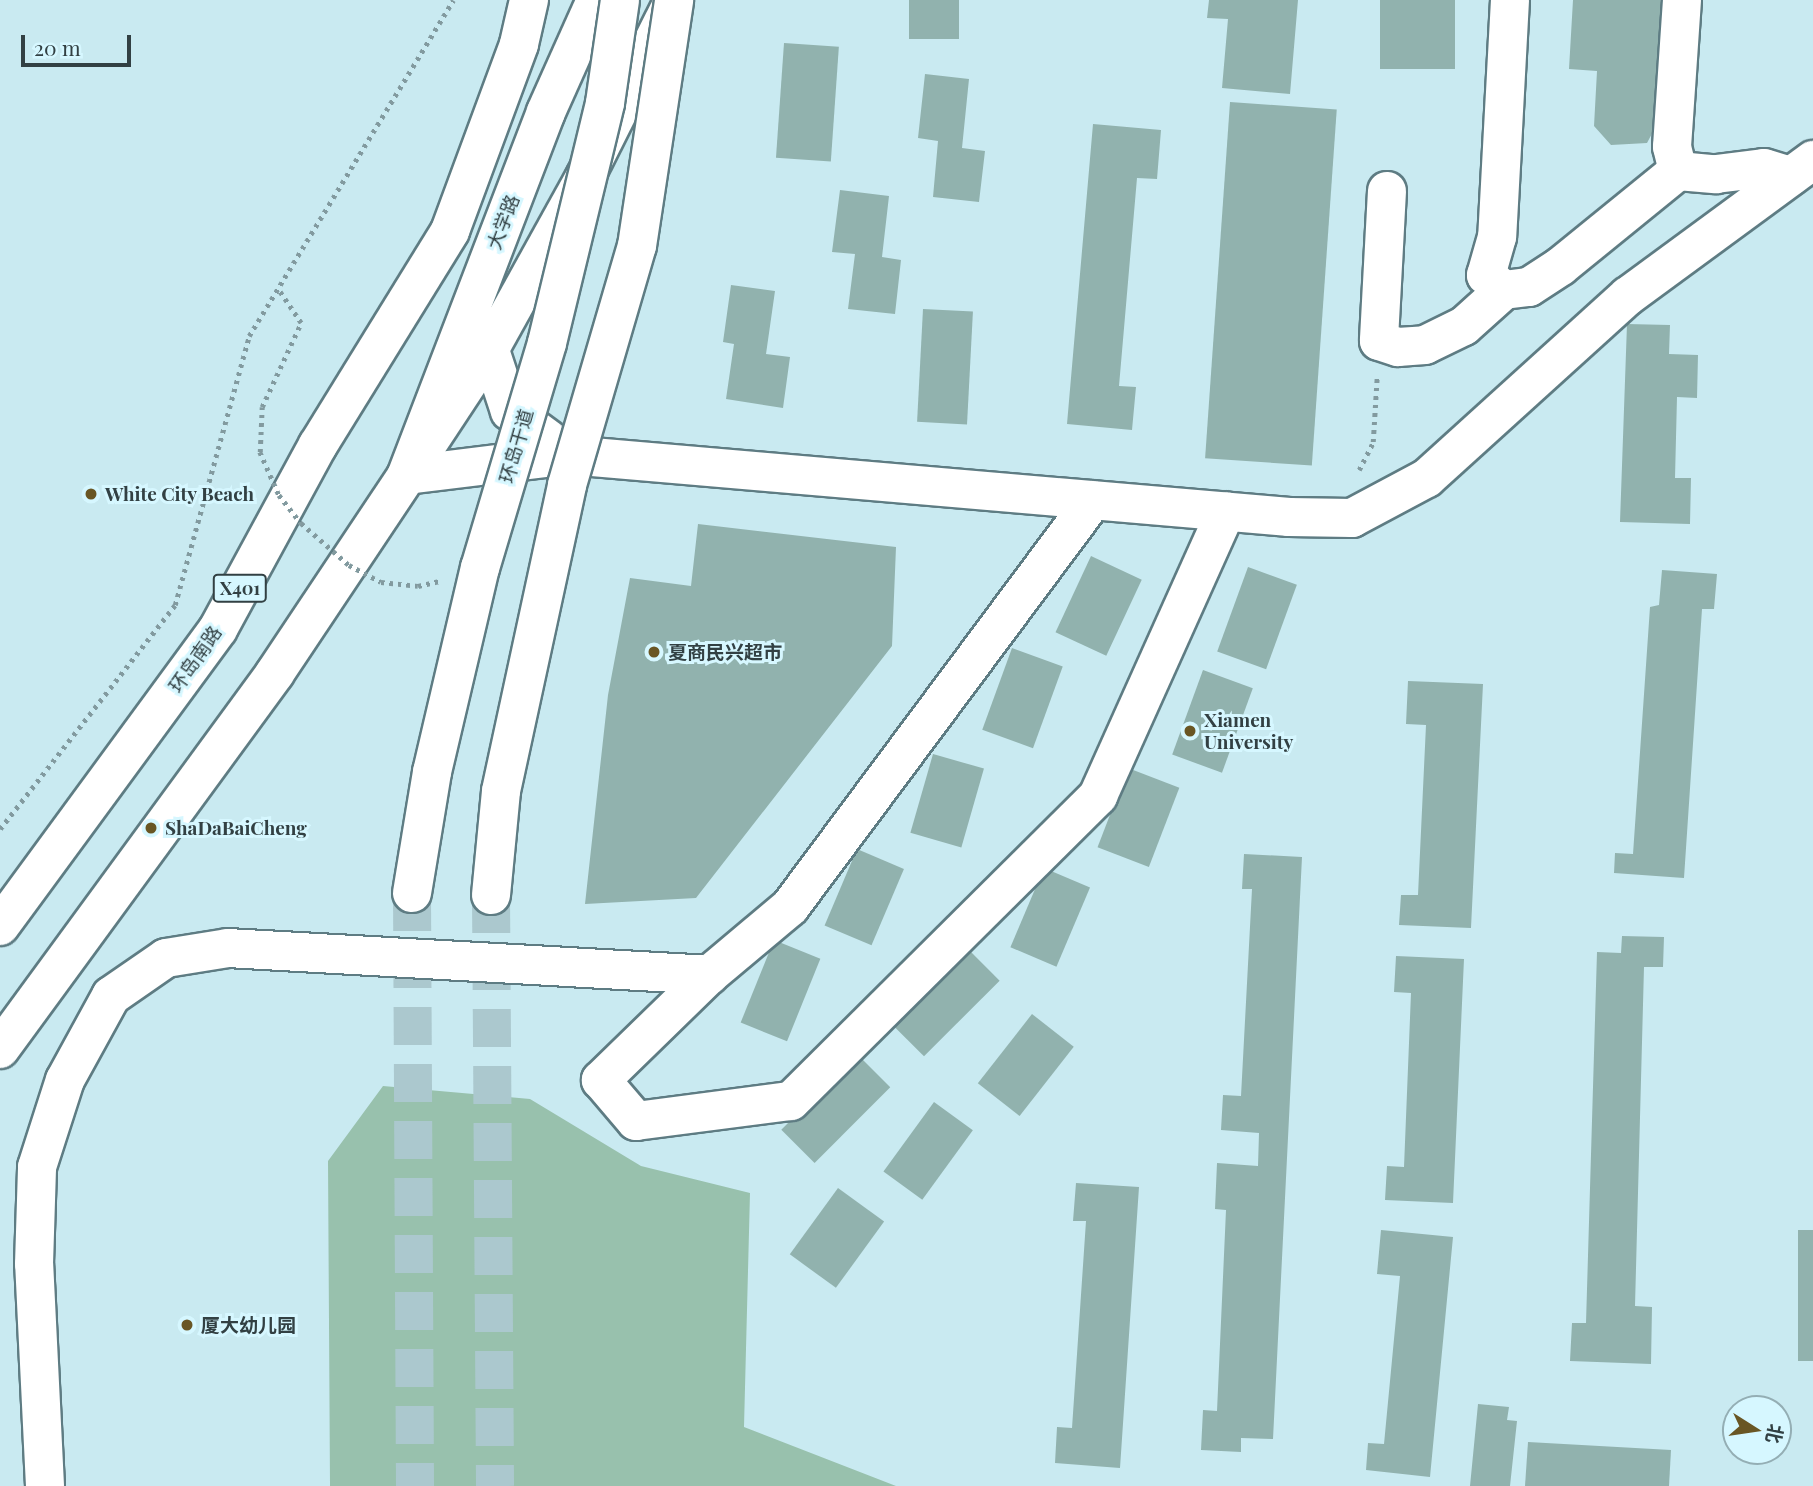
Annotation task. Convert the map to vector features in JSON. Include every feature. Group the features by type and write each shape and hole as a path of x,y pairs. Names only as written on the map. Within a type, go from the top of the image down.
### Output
{"main road":[{"name":"X401","path":"450,231 519,44 529,0"},
{"path":"546,112 596,0"},
{"name":"环岛干道","path":"412,893 432,772 480,568 547,343 605,103 620,0"},
{"path":"0,1049 275,673 488,352 584,177 674,0"},
{"path":"491,895 500,791 567,485 637,246 674,0"},
{"path":"1504,290 1486,275 1497,237 1510,0"},
{"path":"1678,171 1672,147 1682,0"},
{"name":"大学路","path":"450,231 546,112"},
{"name":"大学路","path":"407,475 546,112"},
{"path":"1387,191 1379,341 1398,347 1425,345 1464,326 1504,290 1529,287 1562,266 1678,171 1716,174 1764,168 1802,168"},
{"path":"407,475 471,471 522,459 569,454 1226,512 1352,518 1427,478 1628,296 1802,168"},
{"name":"环岛南路","path":"0,926 218,629 318,445 450,231"},
{"path":"474,298 488,352 510,411 569,454"},
{"path":"1093,499 790,907 709,975 601,1080 636,1121 791,1101 1098,796 1226,512"},
{"path":"45,1486 34,1264 37,1167 65,1080 111,996 166,958 228,948 709,975"}],"path":[{"path":"0,829 174,606 249,335 453,0"},
{"path":"278,289 301,323 262,407 260,452 279,495 293,514 349,565 381,582 418,586 448,579"},
{"path":"1351,474 1361,468 1373,442 1379,341"}],"green space":[{"path":"383,1086 530,1099 641,1166 750,1193 744,1427 896,1486 330,1486 328,1161"}],"building":[{"path":"909,0 959,0 959,39 909,39"},
{"path":"1209,0 1298,0 1290,94 1222,88 1228,19 1207,18"},
{"path":"1380,0 1455,0 1455,69 1380,69"},
{"path":"1573,0 1662,0 1656,126 1647,143 1611,145 1594,126 1597,71 1569,69"},
{"path":"784,43 839,47 831,162 776,158"},
{"path":"925,74 969,79 962,148 985,151 979,202 933,197 938,141 918,138"},
{"path":"1230,102 1337,109 1312,466 1205,458"},
{"path":"1093,124 1161,130 1157,179 1137,178 1119,386 1136,387 1132,430 1067,424"},
{"path":"840,190 889,196 882,257 901,260 895,314 848,309 855,254 832,252"},
{"path":"731,285 775,291 766,354 790,357 783,408 726,399 734,344 723,342"},
{"path":"923,309 973,312 967,424 917,422"},
{"path":"1627,324 1670,325 1669,354 1698,355 1697,398 1677,397 1675,478 1691,478 1690,524 1620,522"},
{"path":"698,524 896,547 892,646 696,898 585,904 608,695 630,578 691,586"},
{"path":"1091,556 1142,580 1106,656 1056,632"},
{"path":"1248,567 1297,585 1266,669 1217,652"},
{"path":"1662,570 1717,574 1714,609 1702,609 1684,878 1614,873 1615,853 1633,854 1650,607 1659,605"},
{"path":"1012,648 1063,666 1033,748 982,730"},
{"path":"1203,670 1253,688 1222,773 1172,755"},
{"path":"1408,681 1483,684 1471,928 1399,925 1401,895 1418,895 1426,725 1406,724"},
{"path":"933,754 984,769 961,847 910,833"},
{"path":"1128,768 1179,788 1149,867 1098,847"},
{"path":"857,849 904,869 872,945 825,925"},
{"path":"1244,854 1302,857 1273,1439 1241,1438 1241,1452 1201,1450 1203,1410 1217,1411 1226,1210 1215,1209 1217,1163 1258,1166 1259,1133 1221,1130 1223,1095 1241,1096 1252,889 1242,889"},
{"path":"1044,868 1090,888 1056,967 1010,947"},
{"path":"1622,936 1664,937 1663,967 1644,967 1635,1306 1652,1307 1651,1364 1570,1361 1572,1323 1586,1323 1597,952 1621,953"},
{"path":"774,940 820,959 787,1041 741,1023"},
{"path":"965,946 1000,981 924,1056 889,1022"},
{"path":"1396,956 1464,959 1453,1203 1385,1200 1387,1166 1404,1167 1411,993 1394,992"},
{"path":"1032,1014 1074,1047 1020,1116 978,1083"},
{"path":"857,1054 890,1087 815,1163 781,1130"},
{"path":"934,1102 973,1130 922,1200 883,1172"},
{"path":"1076,1183 1139,1187 1120,1468 1055,1463 1057,1427 1072,1428 1086,1221 1073,1221"},
{"path":"838,1188 884,1222 836,1288 790,1254"},
{"path":"1381,1230 1453,1237 1430,1477 1366,1470 1368,1443 1384,1444 1400,1276 1377,1274"},
{"path":"1798,1230 1813,1230 1813,1361 1798,1361"},
{"path":"1478,1404 1509,1407 1507,1420 1517,1421 1510,1486 1470,1486"},
{"path":"1528,1442 1671,1450 1669,1486 1525,1486"}],"tunnel":[{"path":"412,893 415,1486"},
{"path":"491,895 495,1486"}],"place":[{"name":"White City Beach","path":"91,494"},
{"name":"夏商民兴超市","path":"654,652"},
{"name":"Xiamen University","path":"1190,731"},
{"name":"ShaDaBaiCheng","path":"151,828"},
{"name":"厦大幼儿园","path":"187,1325"}]}
